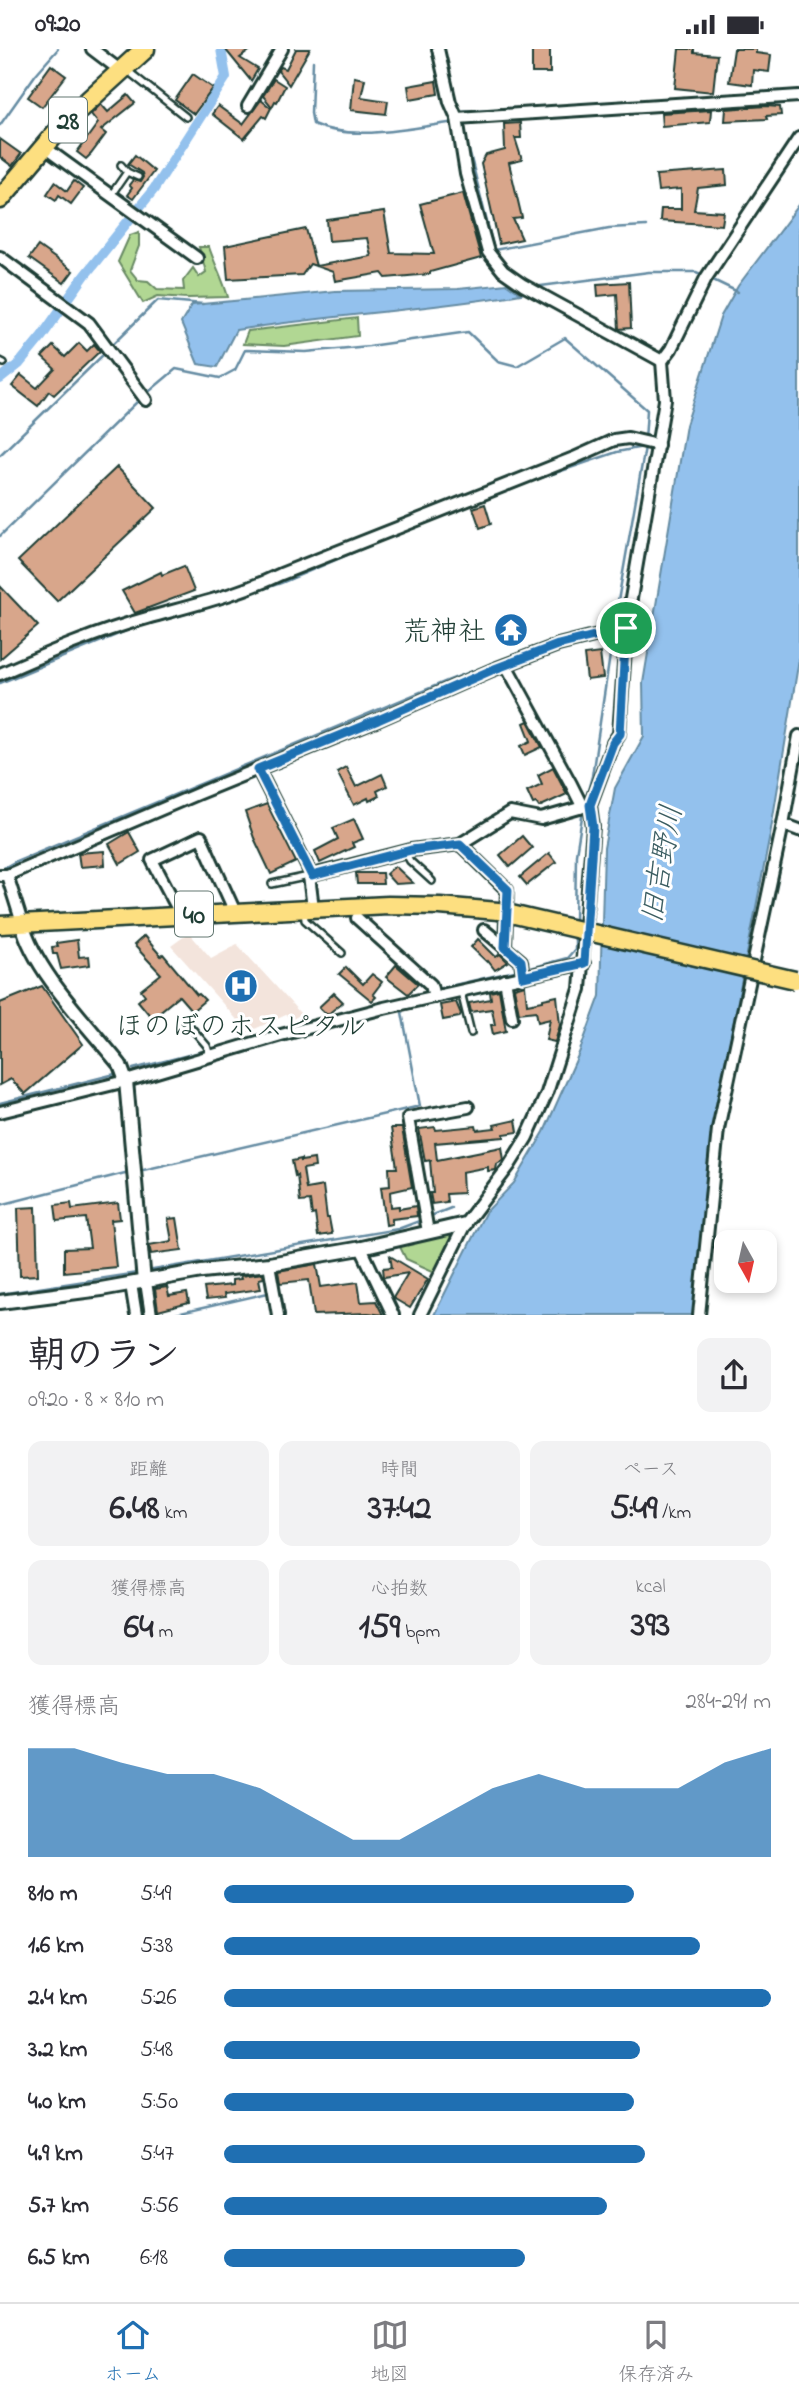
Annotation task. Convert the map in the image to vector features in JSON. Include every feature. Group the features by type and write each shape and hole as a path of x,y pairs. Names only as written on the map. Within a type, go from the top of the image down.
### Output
{"highway":[{"name":"28","path":"0,199 66,121 145,49"}],"main road":[{"name":"40","path":"0,925 388,905 440,906 498,911 797,981"}],"street":[{"path":"92,49 123,69"},
{"path":"248,106 282,49"},
{"path":"438,49 488,252 503,271 523,285 662,361"},
{"path":"457,118 799,96"},
{"path":"585,807 613,743 620,734 626,628 665,400 662,361 671,349 706,278 799,138"},
{"path":"44,147 197,258"},
{"path":"0,257 89,323 143,396"},
{"path":"0,674 71,643 253,588 281,574 614,440 628,438 658,445"},
{"path":"136,1315 140,1283 126,1081 120,1065 43,968 24,933 4,875 506,665 558,645 626,628"},
{"path":"420,1315 465,1224 509,1166 527,1136 547,1093 580,989 584,963 593,827 585,807 506,665"},
{"path":"699,1315 718,1129 799,736"},
{"path":"258,769 311,876 309,909"},
{"path":"311,876 460,844 510,813 541,819 585,807"},
{"path":"783,824 799,830"},
{"path":"181,915 152,860 201,837 235,912"},
{"path":"460,844 508,890 505,947"},
{"path":"357,918 433,991"},
{"path":"484,930 521,961 522,971"},
{"path":"0,1112 126,1081 209,1051 281,1035 433,991 460,991 505,980 522,971 584,963"},
{"path":"505,980 512,1018"},
{"path":"428,1232 408,1118 468,1107"},
{"path":"0,1303 360,1248 465,1224"},
{"path":"360,1248 393,1315"},
{"path":"269,1263 278,1315"},
{"path":"140,1283 151,1315"}],"lane":[{"path":"123,69 186,117"},
{"path":"121,165 127,172 138,177"},
{"path":"110,196 127,172"},
{"path":"408,857 432,881"},
{"path":"272,884 311,876"},
{"path":"309,909 305,920 342,953"},
{"path":"460,991 471,1033"},
{"path":"184,1019 209,1051"}],"shaded area":[{"name":"ほのぼのホスピタル","path":"189,933 211,958 237,944 301,1014 291,1020 286,1015 248,1032 171,946"}],"green space":[{"path":"139,232 139,246 130,270 138,280 148,281 157,289 184,290 183,281 193,268 199,277 206,272 199,247 209,247 228,297 158,296 143,303 118,262 130,235"},
{"path":"357,318 358,336 284,346 243,344 248,331"},
{"path":"453,1232 455,1234 437,1273 406,1259 399,1245"}],"water":[{"name":"旧吉野川","path":"799,205 799,659 770,835 709,1150 693,1315 434,1315 485,1213 514,1183 544,1132 579,1053 600,996 604,848 615,788 644,736 643,683 686,425 721,316 738,286"},
{"path":"507,284 521,294 236,330 217,367 198,364 181,323 192,305 335,291 458,289"}],"building":[{"path":"225,49 252,49 240,58 258,69 251,81"},
{"path":"296,49 310,49 289,85 278,71 281,67 286,69"},
{"path":"532,49 550,49 550,73 532,73"},
{"path":"679,49 694,49 694,53 717,55 713,92 675,88"},
{"path":"734,49 756,49 756,53 771,55 769,72 753,70 752,85 729,82"},
{"path":"51,65 66,76 42,107 28,97"},
{"path":"193,74 213,88 194,114 175,100"},
{"path":"354,77 365,79 361,97 388,101 386,114 351,110"},
{"path":"274,79 285,86 272,107 263,96"},
{"path":"436,81 438,94 410,99 408,86"},
{"path":"128,95 135,103 101,130 106,134 86,159 77,152 98,123 91,114 101,104 108,112"},
{"path":"261,100 271,108 266,118 263,116 244,139 212,114 218,106 243,124"},
{"path":"780,107 781,115 766,116 767,119 725,121 726,109"},
{"path":"711,110 710,122 662,126 661,113"},
{"path":"520,123 521,138 515,138 522,160 509,163 522,218 513,219 522,239 499,244 481,164 486,155 505,150 504,124"},
{"path":"0,139 21,154 12,166 0,157"},
{"path":"135,155 154,171 133,199 127,195 132,188 129,185 133,180 140,182 143,177 142,173 128,164"},
{"path":"726,170 727,185 698,188 694,210 724,212 722,225 660,221 661,209 681,209 681,189 658,191 656,175"},
{"path":"74,181 83,188 71,204 59,195 56,200 47,194 55,182 67,191"},
{"path":"463,193 481,258 430,274 386,278 382,273 335,281 333,272 310,264 302,275 228,279 225,246 306,229 316,266 371,256 367,238 329,241 327,220 384,212 391,253 434,254 420,204"},
{"path":"38,246 73,271 64,283 29,258"},
{"path":"629,282 631,328 619,329 617,294 598,296 597,284"},
{"path":"79,343 87,351 94,344 100,351 54,395 49,391 38,406 12,386 21,375 37,388 55,369 42,357 53,346 65,357"},
{"path":"117,467 156,508 57,601 18,561"},
{"path":"485,504 491,524 480,528 473,508"},
{"path":"184,566 194,591 135,613 122,591 161,572 162,575"},
{"path":"0,586 38,626 0,659"},
{"path":"600,653 603,678 587,680 584,655"},
{"path":"528,721 542,747 525,755 521,746 531,741 524,723"},
{"path":"346,767 356,787 382,774 387,786 377,791 379,796 354,805 337,772"},
{"path":"553,767 567,794 539,807 536,803 533,804 527,791 542,784 538,775"},
{"path":"267,804 296,862 271,874 245,812"},
{"path":"354,819 363,839 352,843 354,847 320,863 315,851 338,839 333,828"},
{"path":"129,832 140,852 120,864 109,844"},
{"path":"522,836 532,848 510,867 500,855"},
{"path":"104,851 105,865 80,867 78,853"},
{"path":"549,853 556,862 527,885 520,877"},
{"path":"395,866 413,883 395,884 386,874"},
{"path":"356,873 382,873 383,884 357,884"},
{"path":"144,936 161,956 163,954 197,995 205,1000 192,1011 179,996 152,1018 138,1001 145,995 141,990 161,974 134,945"},
{"path":"478,939 496,957 500,954 508,962 495,970 471,947"},
{"path":"77,940 79,957 89,956 90,965 61,969 52,947 57,946 56,943"},
{"path":"396,965 418,984 408,994 386,977"},
{"path":"346,967 363,984 372,974 382,982 373,994 376,997 372,1001 339,974"},
{"path":"525,985 527,1004 557,996 560,1025 555,1042 546,1040 550,1019 538,1022 536,1011 519,1013 514,988"},
{"path":"42,986 83,1044 25,1094 11,1079 0,1085 0,1003"},
{"path":"499,990 506,1031 493,1034 491,1025 495,1025 492,1009 471,1012 469,1003 491,999 490,992"},
{"path":"334,993 343,1002 327,1015 319,1007"},
{"path":"456,1002 461,1014 459,1017 443,1020 440,1005"},
{"path":"516,1120 518,1132 504,1134 504,1137 435,1143 437,1160 502,1147 504,1160 497,1164 496,1170 488,1171 488,1167 462,1172 463,1193 446,1194 447,1202 432,1204 432,1160 425,1161 419,1129 476,1126 477,1130 495,1128 494,1125"},
{"path":"391,1128 402,1128 412,1187 390,1192 391,1207 399,1206 399,1209 416,1206 417,1216 392,1219 392,1224 386,1225 381,1187 390,1186 389,1168 397,1168"},
{"path":"314,1159 315,1167 303,1169 306,1189 323,1186 332,1234 318,1236 310,1201 300,1202 297,1175 295,1176 292,1161"},
{"path":"71,1203 72,1209 118,1203 120,1219 111,1220 116,1267 64,1272 64,1249 90,1248 86,1218 57,1221 55,1205"},
{"path":"36,1207 38,1275 20,1276 18,1208"},
{"path":"177,1218 182,1250 151,1254 149,1245 172,1241 168,1219"},
{"path":"390,1256 428,1279 410,1308 393,1298 408,1273 384,1277 383,1268 392,1267"},
{"path":"317,1264 321,1287 358,1282 361,1302 376,1301 383,1315 314,1315 309,1280 280,1283 278,1271"},
{"path":"263,1273 264,1278 259,1279 261,1289 224,1294 225,1298 206,1300 204,1288 232,1285 232,1280 241,1279 240,1276"},
{"path":"167,1287 169,1296 187,1293 189,1303 158,1311 155,1289"}],"waterway":[{"path":"0,125 36,74 58,49"},
{"path":"0,379 19,364 42,336 85,275 154,189 226,77 221,49"},
{"path":"313,61 313,124 329,129 364,133 455,122"},
{"path":"447,66 457,107"},
{"path":"458,111 555,106"},
{"path":"465,134 494,250 609,228 646,226"},
{"path":"533,287 649,272 696,272 703,275"},
{"path":"709,278 738,292"},
{"path":"110,347 158,300 203,304"},
{"path":"145,395 176,369 220,378 235,370 245,350 306,352 468,332 498,361 517,366 565,338 647,410 645,440"},
{"path":"0,455 106,352"},
{"path":"0,536 140,399"},
{"path":"523,484 617,452 643,447"},
{"path":"564,638 614,624 645,447"},
{"path":"0,683 133,628 200,610 281,583 406,530"},
{"path":"585,801 592,776 613,635"},
{"path":"0,870 447,681 554,641"},
{"path":"575,923 576,854 583,811"},
{"path":"526,969 567,958 575,949 575,936"},
{"path":"437,989 519,970"},
{"path":"403,998 431,991"},
{"path":"139,1171 420,1106 401,1007"},
{"path":"133,1069 228,1045"},
{"path":"0,1103 119,1073"},
{"path":"0,1205 129,1172"},
{"path":"428,1217 451,1208"},
{"path":"147,1271 398,1229 422,1220"},
{"path":"0,1294 137,1273"},
{"path":"172,1315 268,1293"},
{"path":"144,1304 146,1315"}],"place":[{"name":"荒神社","path":"511,630"},
{"name":"ほのぼのホスピタル","path":"241,986"}],"route":[{"path":"626,628 620,734 613,743 590,805 593,827 584,963 523,977 521,961 505,947 508,890 460,844 411,850 312,876 258,769 492,670 558,645 626,628"}]}
